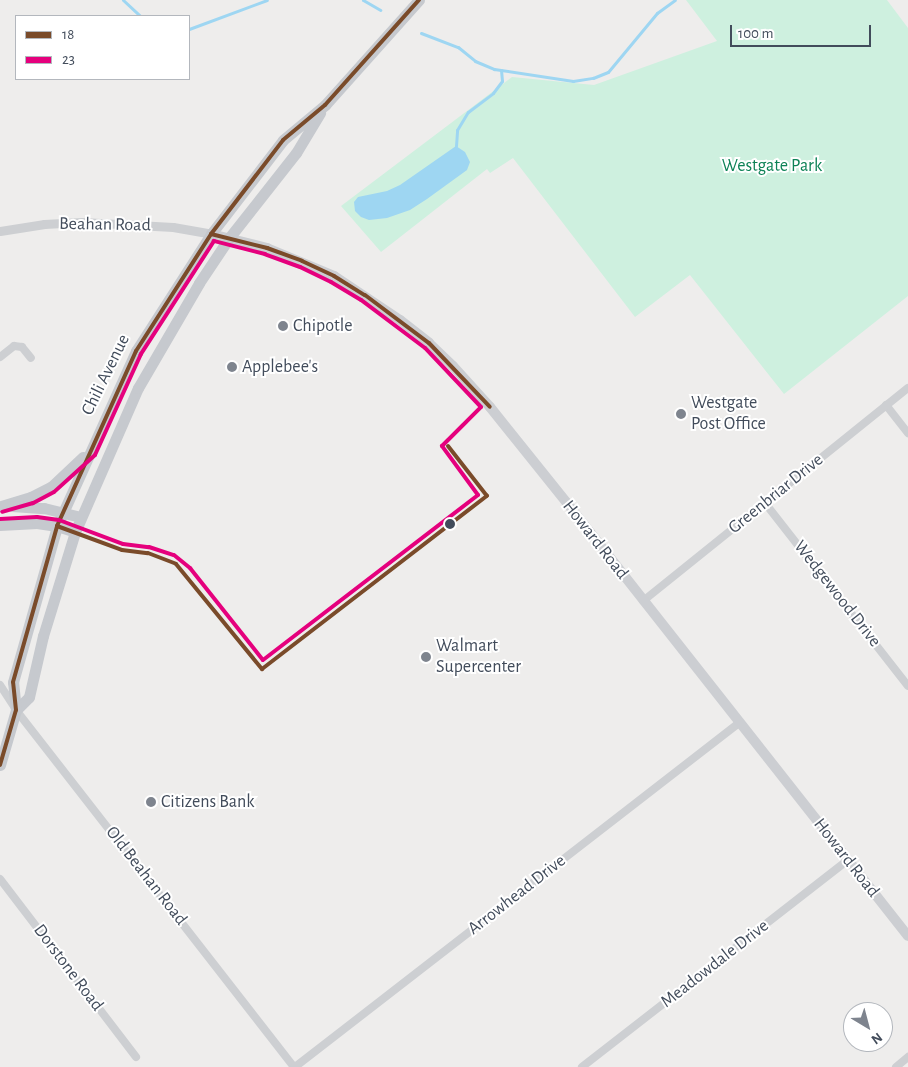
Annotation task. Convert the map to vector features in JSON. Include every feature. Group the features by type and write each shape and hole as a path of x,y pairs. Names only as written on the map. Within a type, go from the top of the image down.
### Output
{"main road":[{"name":"Chili Avenue","path":"0,765 16,710 13,682 57,526 136,351 211,234 283,140 325,105 419,0"},
{"name":"Chili Avenue","path":"16,710 29,697 43,636 75,532 138,388 185,307 229,238 296,153 325,105"},
{"name":"Howard Road","path":"211,234 267,248 334,276 393,315 429,343 490,407 907,934"},
{"path":"1,506 32,497 51,487 90,451"},
{"path":"1,506 44,508 81,517"},
{"path":"0,525 37,523 57,526 75,532"}],"street":[{"name":"Beahan Road","path":"0,231 44,224 82,222 173,227 211,234"},
{"path":"0,357 14,346 22,347 30,358"},
{"name":"Greenbriar Drive","path":"643,601 908,388"},
{"path":"886,405 908,433"},
{"name":"Wedgewood Drive","path":"765,503 908,686"},
{"name":"Old Beahan Road","path":"0,685 16,710 294,1067"},
{"name":"Arrowhead Drive","path":"294,1067 739,723"},
{"name":"Meadowdale Drive","path":"582,1067 848,860"},
{"name":"Dorstone Road","path":"0,879 136,1057"},
{"path":"896,1067 908,1057"}],"green space":[{"name":"Westgate Park","path":"686,0 887,0 908,28 908,296 784,394 690,275 635,317 513,158 490,173 487,169 381,252 341,206 512,77 594,85 717,41"}],"water":[{"path":"456,146 465,152 470,162 467,170 410,210 387,218 369,220 361,217 355,211 354,202 358,197 387,191 400,185"}],"waterway":[{"path":"123,0 139,15"},
{"path":"190,29 267,0"},
{"path":"363,0 380,10"},
{"path":"421,33 458,47 475,61 494,69 573,81 593,78 608,72 657,13 675,0"},
{"path":"456,146 457,130 468,112 493,93 502,81 501,70"}],"transit line":[{"name":"18","path":"0,765 16,710 13,682 57,526 136,351 211,234 283,140 325,105 419,0"},
{"name":"18","path":"211,234 267,248 302,261 334,276 365,295 429,343 490,407"},
{"name":"23","path":"0,519 37,517 59,520 123,544 149,547 174,555 190,568 263,660 478,495 442,446 481,407 425,348 361,300 331,282 300,267 265,254 214,241 141,354 95,455 54,492 33,503 2,512"},
{"name":"18","path":"448,446 487,496"},
{"name":"18","path":"262,669 487,496"},
{"name":"18","path":"57,526 122,550 148,553 176,564 262,669"}],"place":[{"name":"Chipotle","path":"283,326"},
{"name":"Applebee's","path":"232,367"},
{"name":"Westgate Post Office","path":"681,414"},
{"name":"Walmart Supercenter","path":"426,657"},
{"name":"Citizens Bank","path":"151,802"}]}
